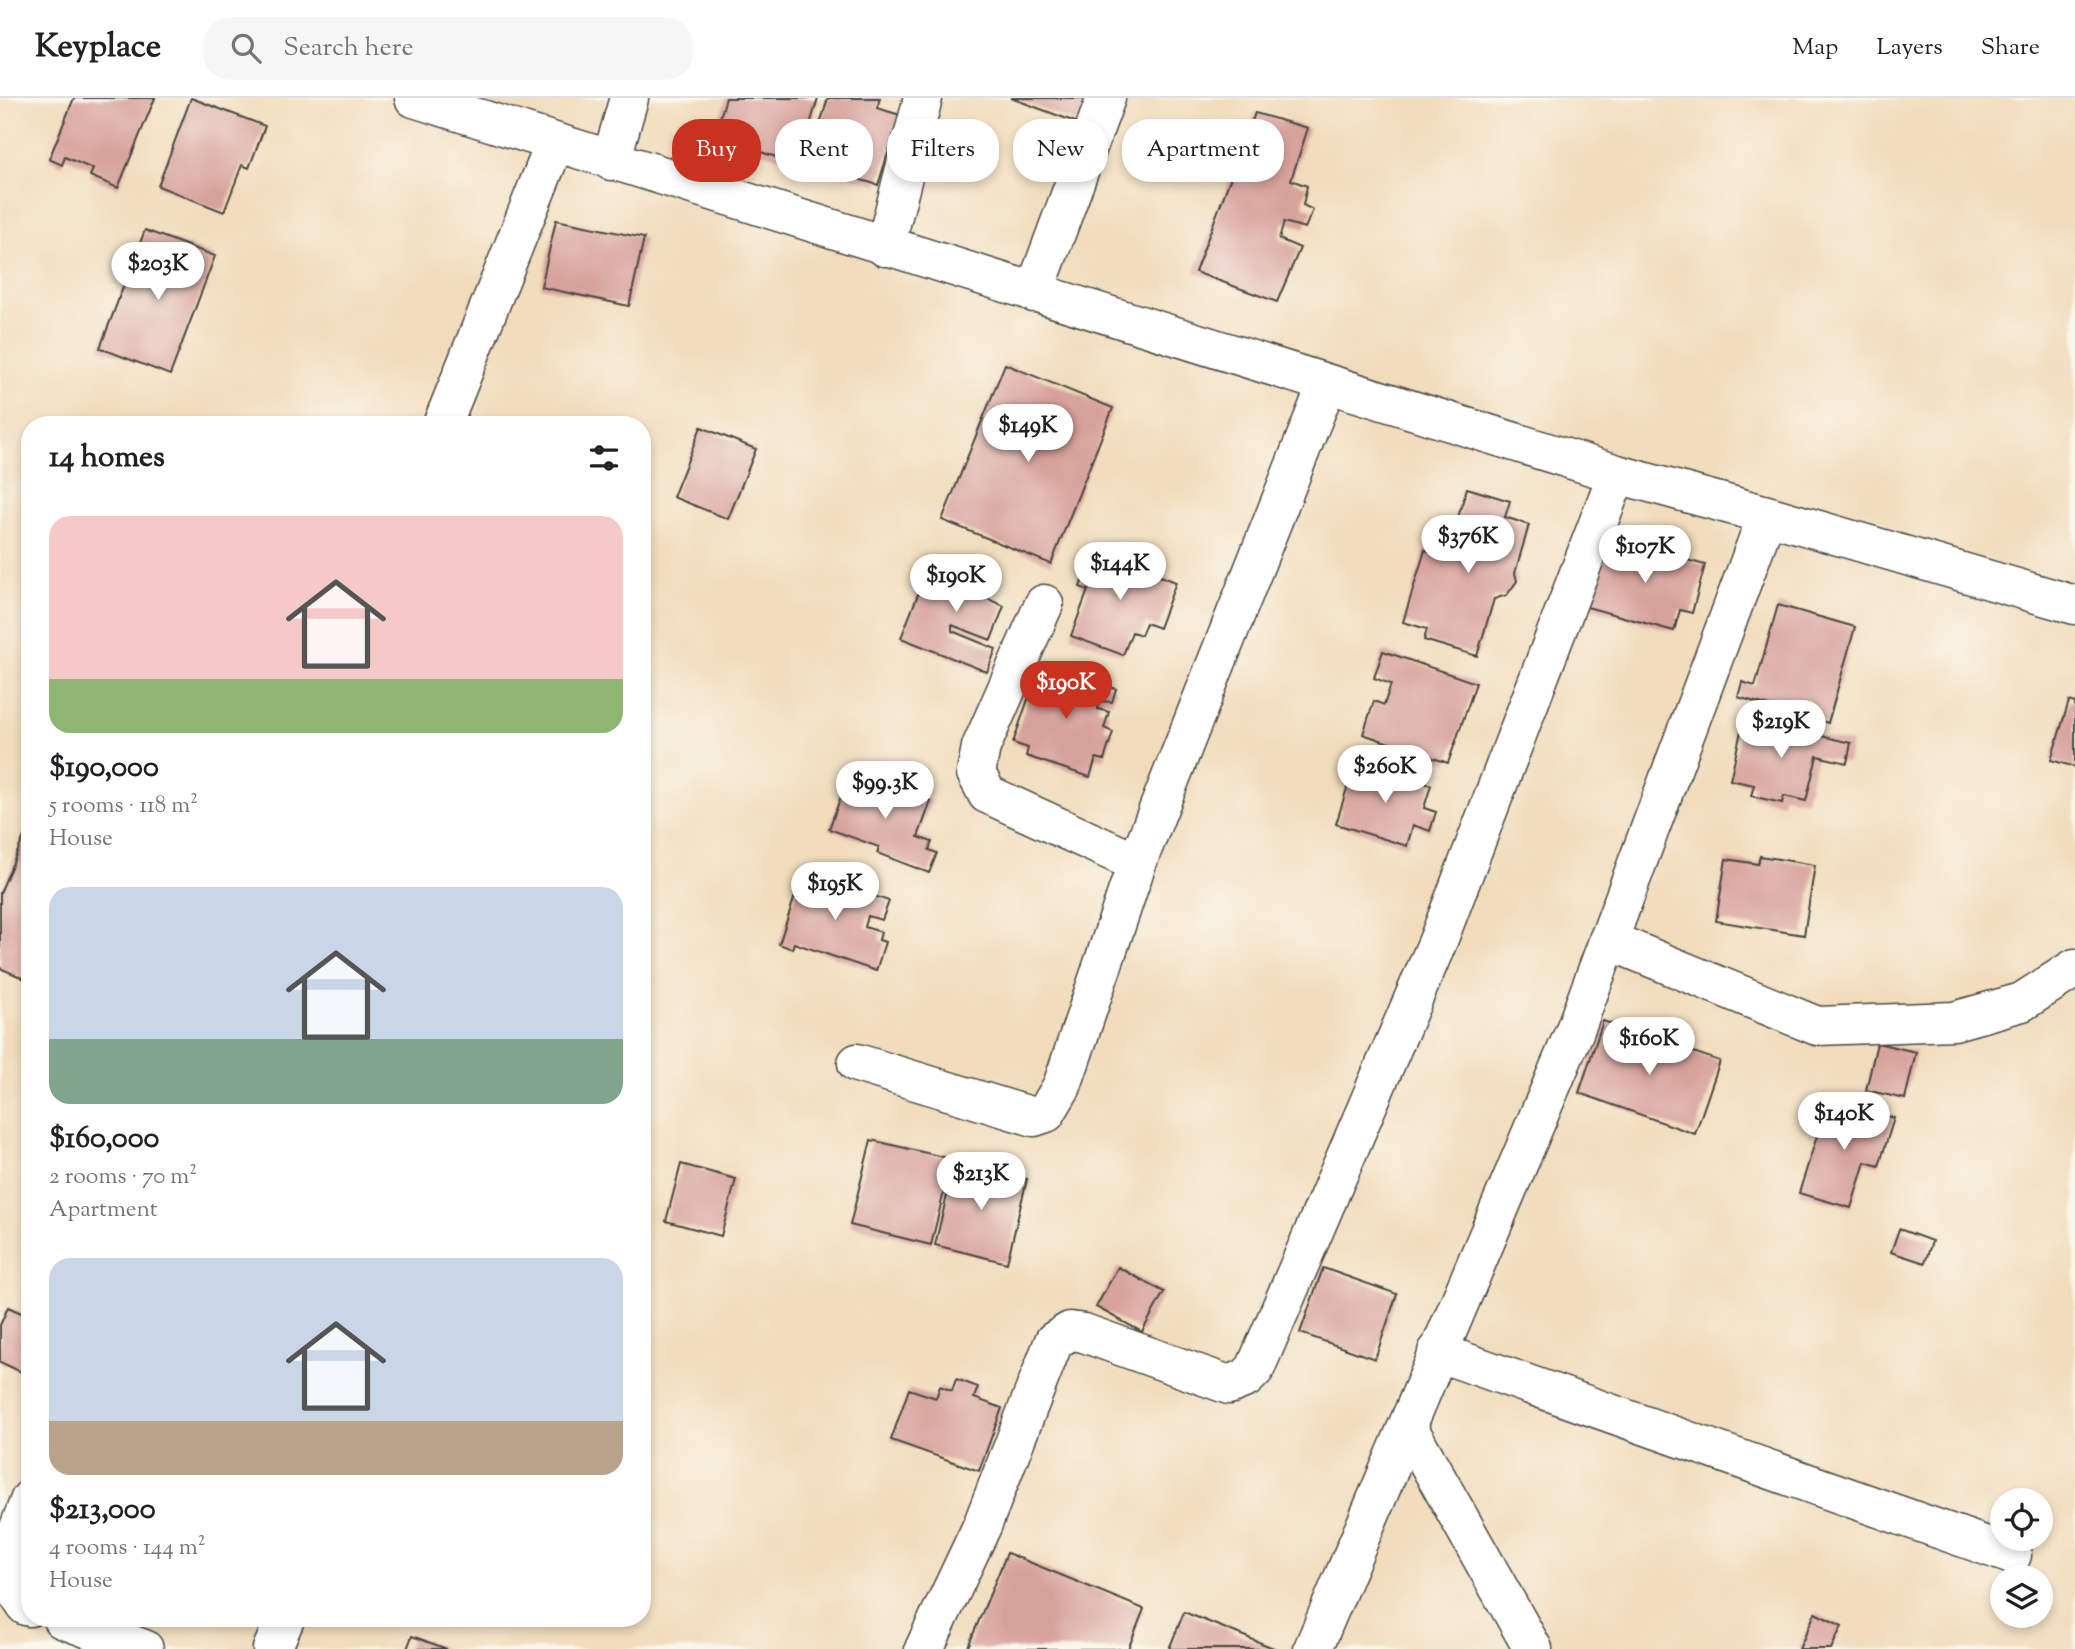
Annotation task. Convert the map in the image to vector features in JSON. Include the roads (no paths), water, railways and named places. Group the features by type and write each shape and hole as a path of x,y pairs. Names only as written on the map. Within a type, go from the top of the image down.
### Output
{"street":[{"path":"414,98 1618,474 2075,605"},
{"path":"611,161 629,98"},
{"path":"885,247 923,98"},
{"path":"1034,293 1106,98"},
{"path":"446,416 555,144"},
{"path":"857,1063 1034,1118 1046,1113 1062,1086 1137,863 1327,384"},
{"path":"924,1649 982,1527 1054,1341 1070,1331 1084,1333 1229,1385 1246,1378 1255,1369 1438,941 1618,474"},
{"path":"1313,1649 1575,1030 1767,515"},
{"path":"1044,604 981,747 976,774 987,794 1137,863"},
{"path":"1608,940 1817,1026 1954,1021 2022,1002 2075,968"},
{"path":"1437,1352 2012,1555"},
{"path":"1408,1427 1533,1649"},
{"path":"21,1522 10,1551 7,1578 21,1598"},
{"path":"84,1627 144,1649"},
{"path":"272,1649 282,1627"}]}
